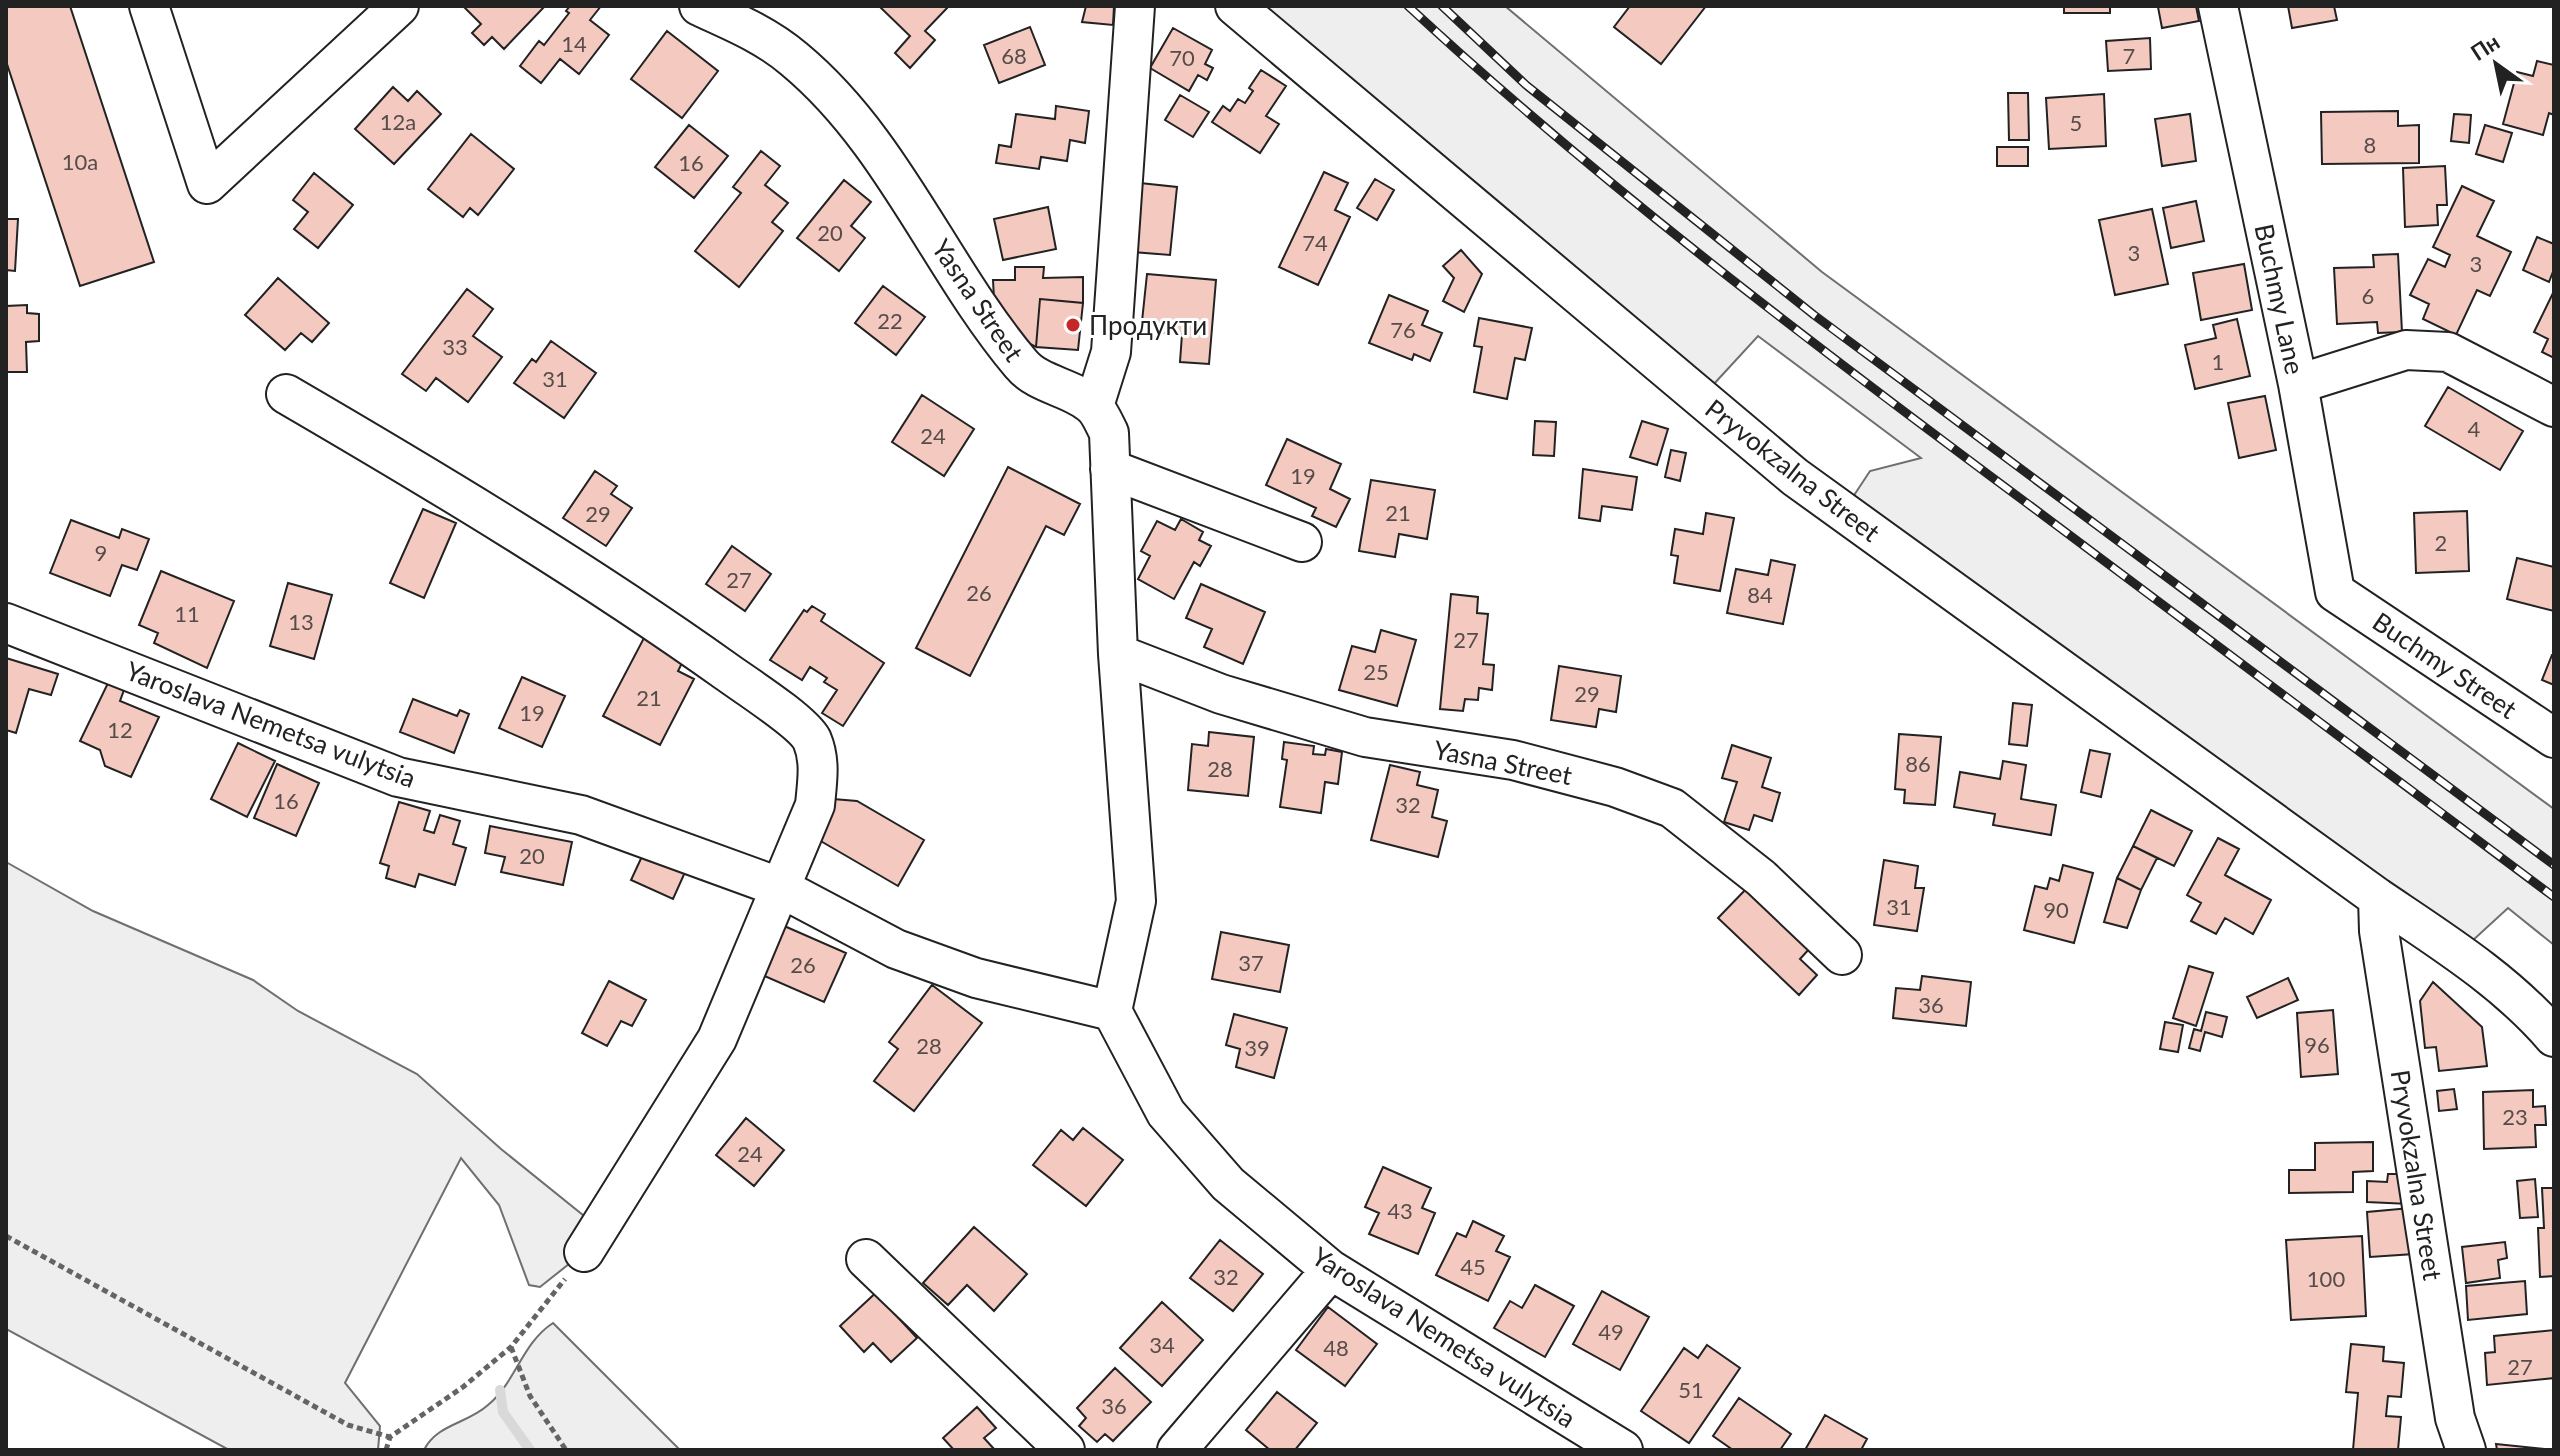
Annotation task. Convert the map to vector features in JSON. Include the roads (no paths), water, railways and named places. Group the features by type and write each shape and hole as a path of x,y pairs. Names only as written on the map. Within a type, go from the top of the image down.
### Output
{"street":[{"path":"149,6 207,184 399,6"},
{"name":"Yasna Street","path":"699,6 748,28 793,57 824,86 914,206 991,329 1027,372 1094,406"},
{"path":"1112,1011 1136,901 1118,654 1109,433 1094,406 1111,352 1135,6"},
{"name":"Pryvokzalna Street","path":"1235,6 1795,477 2501,985 2554,1037"},
{"name":"Buchmy Lane","path":"2218,6 2298,384 2335,592"},
{"path":"2298,384 2406,350 2448,352 2554,407"},
{"path":"286,394 458,494 612,591 773,705 811,738 819,768 815,805 717,1039 584,1252"},
{"path":"1110,469 1302,542"},
{"name":"Buchmy Street","path":"2335,592 2554,738"},
{"name":"Yaroslava Nemetsa vulytsia","path":"6,623 398,777 581,815 779,887 896,949 976,978 1112,1011 1166,1113 1228,1184 1331,1270 1623,1450"},
{"name":"Yasna Street","path":"1118,654 1221,694 1365,737 1513,760 1615,787 1672,808 1761,878 1842,955"},
{"name":"Pryvokzalna Street","path":"2378,898 2379,931 2455,1418 2466,1450"},
{"path":"866,1259 1065,1450"},
{"path":"1177,1450 1331,1270"}],"waterway":[{"path":"500,1390 503,1412 530,1450"}],"railway":[{"path":"1408,6 1557,138 1789,324 2554,897"},
{"path":"1442,6 1526,85 1814,315 2554,865"}],"place":[{"name":"Продукти","path":"1073,325"}]}
